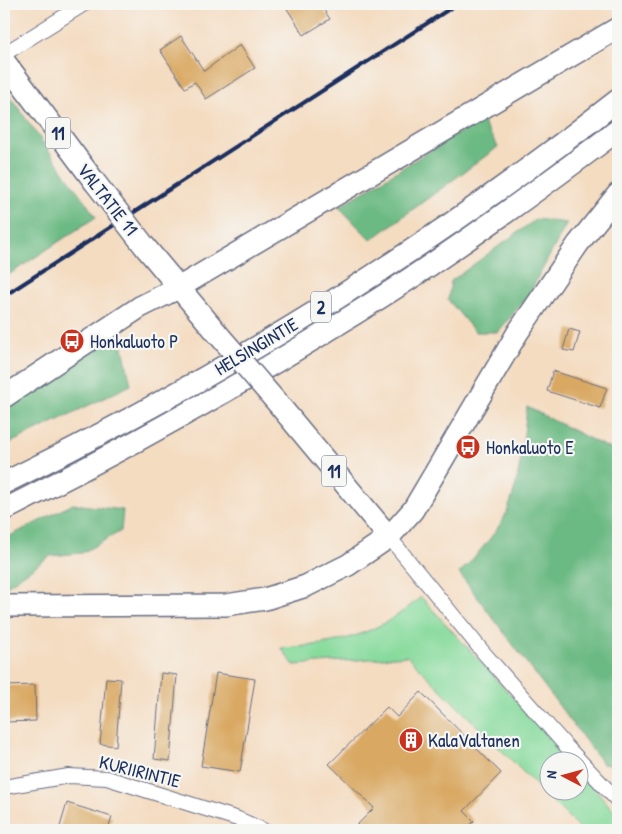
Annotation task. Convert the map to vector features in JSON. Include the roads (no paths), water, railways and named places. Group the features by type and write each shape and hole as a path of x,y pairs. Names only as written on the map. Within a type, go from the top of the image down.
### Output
{"highway":[{"path":"4,397 140,307 178,288 618,28"},
{"name":"VALTATIE 11","path":"4,60 94,181 178,288"},
{"name":"HELSINGINTIE","path":"4,483 180,391 270,339 381,269 502,187 618,100"},
{"name":"HELSINGINTIE","path":"4,510 197,409 290,355 396,288 493,222 618,130"},
{"path":"4,606 161,607 226,605 265,599 306,586 348,565 389,537 413,510 518,332 545,290 618,194"},
{"name":"11","path":"178,288 280,406 389,537"}],"street":[{"path":"4,54 84,4"},
{"path":"389,537 484,652 566,746 617,796"},
{"name":"KURIIRINTIE","path":"4,787 69,776 107,778 238,818 262,830"}],"railway":[{"path":"4,296 457,4"}],"place":[{"name":"Honkaluoto P","path":"72,341"},
{"name":"Honkaluoto E","path":"468,447"},
{"name":"KalaValtanen","path":"411,740"}]}
